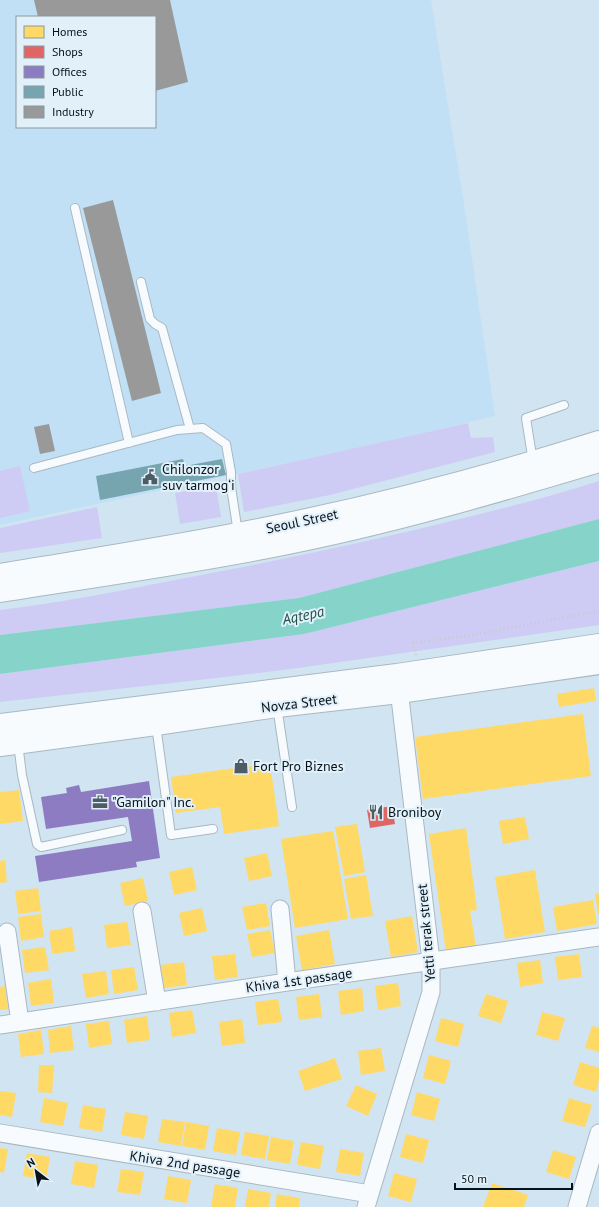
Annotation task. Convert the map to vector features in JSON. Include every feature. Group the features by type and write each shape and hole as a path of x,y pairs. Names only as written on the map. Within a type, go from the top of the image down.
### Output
{"main road":[{"name":"Seoul Street","path":"0,575 283,525 418,494 599,442"},
{"name":"Seoul Street","path":"0,592 217,557 284,544 425,510 599,461"},
{"name":"Novza Street","path":"9,744 277,706 599,645"},
{"name":"Novza Street","path":"0,724 599,663"}],"street":[{"name":"Yetti terak street","path":"368,1201 432,992 431,961 398,683"},
{"path":"280,909 287,982"},
{"path":"142,911 157,1002"},
{"path":"7,932 20,1022"},
{"name":"Khiva 1st passage","path":"0,1025 431,961 599,938"},
{"name":"Khiva 2nd passage","path":"0,1133 368,1201"},
{"path":"577,1207 598,1137"}],"lane":[{"path":"75,208 129,443"},
{"path":"141,282 150,318 155,324 162,328 190,429"},
{"path":"533,462 526,418 564,405"},
{"path":"34,468 177,430 203,428 226,444 231,472 231,487 238,534"},
{"path":"277,706 292,807"},
{"path":"156,724 171,835 213,829"},
{"path":"9,744 22,774 38,844 41,847 122,830"}],"path":[{"path":"416,655 413,643 479,634 599,611"}],"shaded area":[{"path":"0,0 431,0 464,204 495,416 384,442 0,525"},
{"path":"468,423 471,438 493,437 495,452 330,495 244,512 238,474"},
{"path":"20,466 30,511 0,518 0,471"},
{"path":"599,481 599,519 299,598 0,635 0,610 122,590 327,550 484,513 550,496"},
{"path":"216,486 221,517 180,524 175,493"},
{"path":"97,507 102,538 0,553 0,528"},
{"path":"599,561 599,625 298,668 0,702 0,674 304,634"}],"water":[{"name":"Aqtepa","path":"599,519 599,561 304,634 0,674 0,635 299,598"}],"building: Homes":[{"path":"594,688 596,701 559,707 557,694"},
{"path":"583,714 591,776 423,799 415,737"},
{"path":"270,763 279,826 224,834 220,807 176,813 171,777"},
{"path":"19,790 23,821 0,824 0,792"},
{"path":"525,817 529,839 503,844 499,821"},
{"path":"357,824 365,872 344,876 335,827"},
{"path":"466,828 477,910 470,911 476,947 446,952 429,834"},
{"path":"333,831 348,919 295,928 281,839"},
{"path":"267,853 272,876 249,881 244,858"},
{"path":"5,860 7,882 0,883 0,861"},
{"path":"192,867 197,890 174,895 169,872"},
{"path":"535,870 545,932 505,939 495,877"},
{"path":"366,875 373,916 351,919 344,879"},
{"path":"143,878 148,901 125,906 120,883"},
{"path":"38,888 41,911 18,914 15,891"},
{"path":"599,893 599,914 598,914 595,894"},
{"path":"593,900 597,924 557,931 553,907"},
{"path":"266,903 270,926 247,930 242,907"},
{"path":"202,908 207,931 184,936 179,913"},
{"path":"41,914 44,937 21,941 18,917"},
{"path":"412,916 418,952 391,957 385,921"},
{"path":"127,922 131,945 107,948 104,925"},
{"path":"72,927 75,951 52,954 49,931"},
{"path":"270,930 275,953 252,957 247,934"},
{"path":"329,930 335,964 302,970 296,936"},
{"path":"45,947 49,970 25,973 22,950"},
{"path":"235,954 238,977 215,980 212,956"},
{"path":"579,954 582,977 558,980 555,957"},
{"path":"540,960 543,983 520,987 517,963"},
{"path":"184,962 187,985 164,988 161,965"},
{"path":"134,967 138,990 114,994 111,970"},
{"path":"106,971 109,994 86,998 82,974"},
{"path":"51,979 54,1003 31,1006 28,983"},
{"path":"398,983 401,1006 378,1010 375,986"},
{"path":"5,986 8,1009 0,1010 0,987"},
{"path":"362,988 364,1011 341,1015 338,991"},
{"path":"319,994 322,1017 299,1020 296,997"},
{"path":"486,994 508,1001 501,1023 478,1016"},
{"path":"278,999 282,1022 258,1025 255,1002"},
{"path":"192,1010 196,1033 172,1037 169,1013"},
{"path":"542,1012 565,1018 558,1041 536,1035"},
{"path":"147,1016 150,1040 127,1043 124,1020"},
{"path":"441,1018 464,1024 458,1047 435,1041"},
{"path":"242,1019 245,1043 222,1046 219,1022"},
{"path":"109,1021 112,1044 89,1048 86,1024"},
{"path":"71,1026 74,1050 50,1053 48,1030"},
{"path":"592,1026 599,1028 599,1052 585,1048"},
{"path":"41,1030 44,1054 21,1057 18,1034"},
{"path":"381,1048 385,1071 361,1075 358,1051"},
{"path":"429,1055 451,1061 445,1084 423,1078"},
{"path":"335,1058 342,1079 305,1091 298,1071"},
{"path":"580,1062 599,1068 599,1081 596,1092 573,1085"},
{"path":"39,1065 54,1065 52,1093 38,1092"},
{"path":"356,1085 377,1094 368,1116 346,1106"},
{"path":"0,1091 16,1093 12,1117 0,1115"},
{"path":"417,1092 440,1099 434,1121 411,1115"},
{"path":"44,1098 68,1103 63,1126 40,1122"},
{"path":"569,1098 592,1105 585,1127 562,1121"},
{"path":"83,1105 106,1109 102,1132 79,1128"},
{"path":"125,1112 148,1116 144,1139 121,1135"},
{"path":"162,1119 185,1122 181,1146 158,1142"},
{"path":"186,1122 209,1126 205,1150 182,1146"},
{"path":"217,1128 240,1132 236,1155 213,1151"},
{"path":"245,1132 269,1136 265,1159 241,1155"},
{"path":"406,1134 429,1140 423,1163 400,1157"},
{"path":"271,1137 294,1141 290,1164 267,1160"},
{"path":"301,1142 324,1146 320,1169 297,1165"},
{"path":"0,1148 8,1149 4,1173 0,1172"},
{"path":"340,1149 364,1153 360,1176 336,1172"},
{"path":"553,1150 576,1157 569,1179 546,1172"},
{"path":"27,1153 50,1157 46,1180 23,1176"},
{"path":"75,1161 98,1165 94,1188 71,1184"},
{"path":"121,1169 144,1172 140,1195 117,1192"},
{"path":"394,1173 417,1179 411,1202 388,1196"},
{"path":"168,1176 191,1180 187,1203 164,1199"},
{"path":"492,1183 528,1195 524,1207 483,1207"},
{"path":"215,1184 238,1188 235,1207 211,1207"},
{"path":"248,1189 271,1193 269,1207 245,1207"},
{"path":"277,1194 300,1198 299,1207 275,1207"}],"building: Shops":[{"path":"392,806 395,824 370,828 367,810"}],"building: Offices":[{"path":"149,781 160,858 136,862 137,867 39,882 35,856 132,841 128,817 46,829 41,797 67,793 66,788 79,785 81,792"}],"building: Public":[{"path":"183,459 185,466 222,459 226,475 100,500 96,476"}],"building: Industry":[{"path":"34,0 170,0 188,82 156,91 156,16 38,16"},
{"path":"113,200 161,393 132,401 83,208"},
{"path":"49,424 55,451 40,454 34,427"}],"place":[{"name":"Chilonzor suv tarmog‘i","path":"150,477"},
{"name":"Fort Pro Biznes","path":"241,766"},
{"name":"\"Gamilon\" Inc.","path":"100,802"},
{"name":"Broniboy","path":"376,812"}]}
